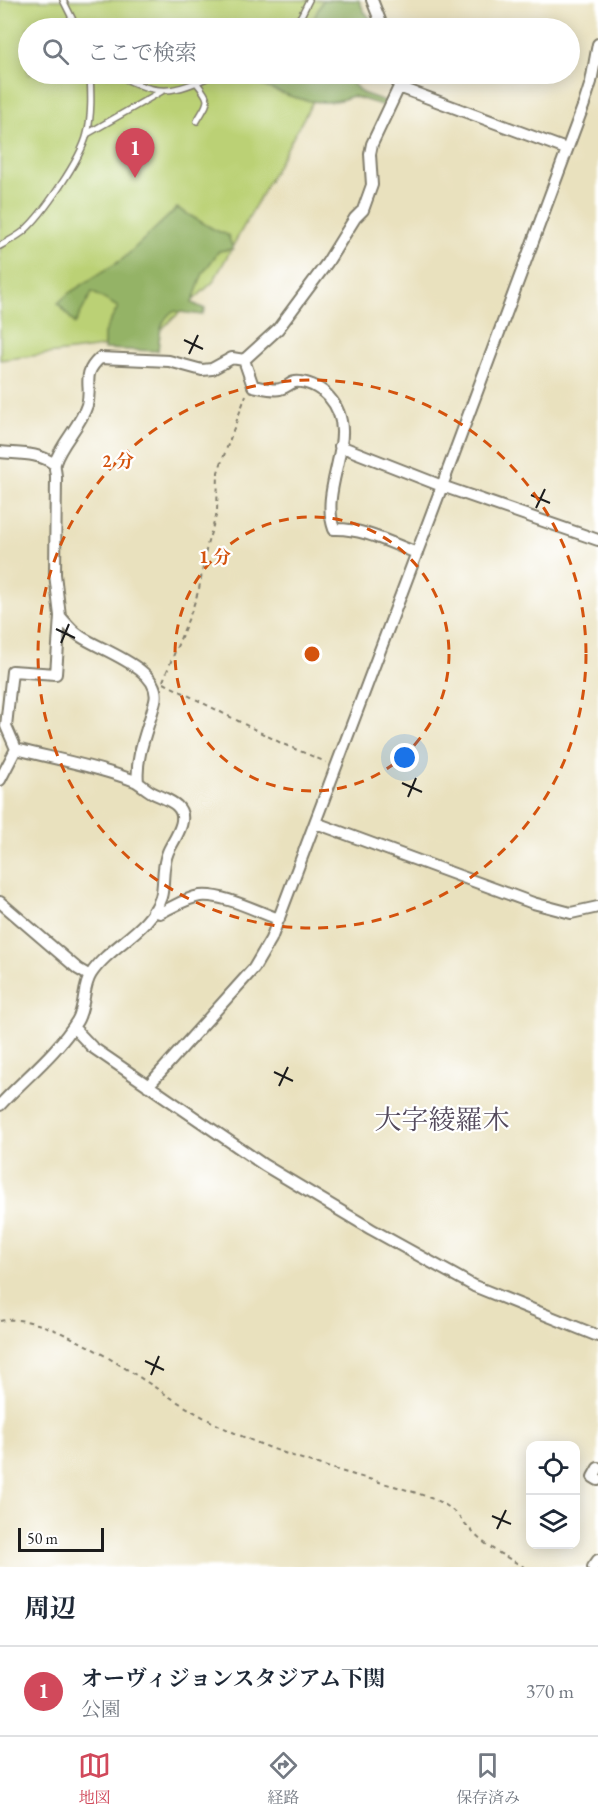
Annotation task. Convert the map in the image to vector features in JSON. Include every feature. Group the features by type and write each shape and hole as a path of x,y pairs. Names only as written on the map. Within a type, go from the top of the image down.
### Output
{"street":[{"path":"372,0 379,18"},
{"path":"148,1086 254,968 271,939 591,82 598,44"},
{"path":"244,360 278,329 327,263 355,218 363,210 372,185 370,154 372,144 399,87 398,84"},
{"path":"399,87 566,149"},
{"path":"16,749 6,726 12,671 56,674 60,616 55,574 56,477 54,464 87,405 89,386 87,376 93,364 100,358 169,361 202,370 212,369 232,358 244,360"},
{"path":"244,360 253,386 280,389 292,382 303,382 324,391 341,414 343,430 329,506 334,529 346,528 362,532 417,553"},
{"path":"340,446 442,486 598,540"},
{"path":"0,452 46,458 54,464"},
{"path":"60,616 80,636 131,664 147,675 154,685 156,698 136,769 138,782"},
{"path":"0,780 16,749"},
{"path":"0,1105 57,1048 73,1027 82,1009 90,976 100,962 138,930 153,911 161,896 162,870 180,828 182,816 178,807 144,788 138,782 86,766 16,749"},
{"path":"316,823 533,903 571,913 598,907"},
{"path":"153,911 160,913 188,899 208,896 279,919"},
{"path":"0,902 78,969 90,976"},
{"path":"73,1027 92,1047 264,1165 381,1235 474,1286 598,1336"},
{"path":"598,1468 593,1477 598,1480"},
{"path":"593,1567 598,1560"}],"lane":[{"path":"63,0 72,18"},
{"path":"300,18 309,0"},
{"path":"0,246 24,231 50,200 78,155 87,134 90,84"},
{"path":"137,84 162,91"},
{"path":"87,134 162,91 191,84"},
{"path":"198,84 208,97 208,102 198,121"}],"path":[{"path":"253,386 248,390 218,472 217,513 207,545 199,589 163,682 283,744 337,767"},
{"path":"0,1321 27,1322 53,1329 76,1340 192,1411 241,1436 287,1455 415,1492 440,1502 447,1506 481,1541 524,1567"}],"green space":[{"path":"0,0 348,0 351,18 18,18 18,84 322,84 213,282 154,336 95,348 0,360"},
{"path":"323,0 359,0 370,18 314,18"},
{"path":"353,84 362,93 388,102 385,106 352,96 341,100 318,102 283,94 261,85"},
{"path":"177,208 228,235 233,249 219,251 203,273 192,303 205,309 202,315 173,311 168,315 160,334 158,351 104,349 104,333 118,307 92,292 75,324 58,303 69,293 123,259"}],"place":[{"name":"オーヴィジョンスタジアム下関","path":"135,178"}],"district":[{"name":"大字綾羅木","path":"442,1119"}]}
